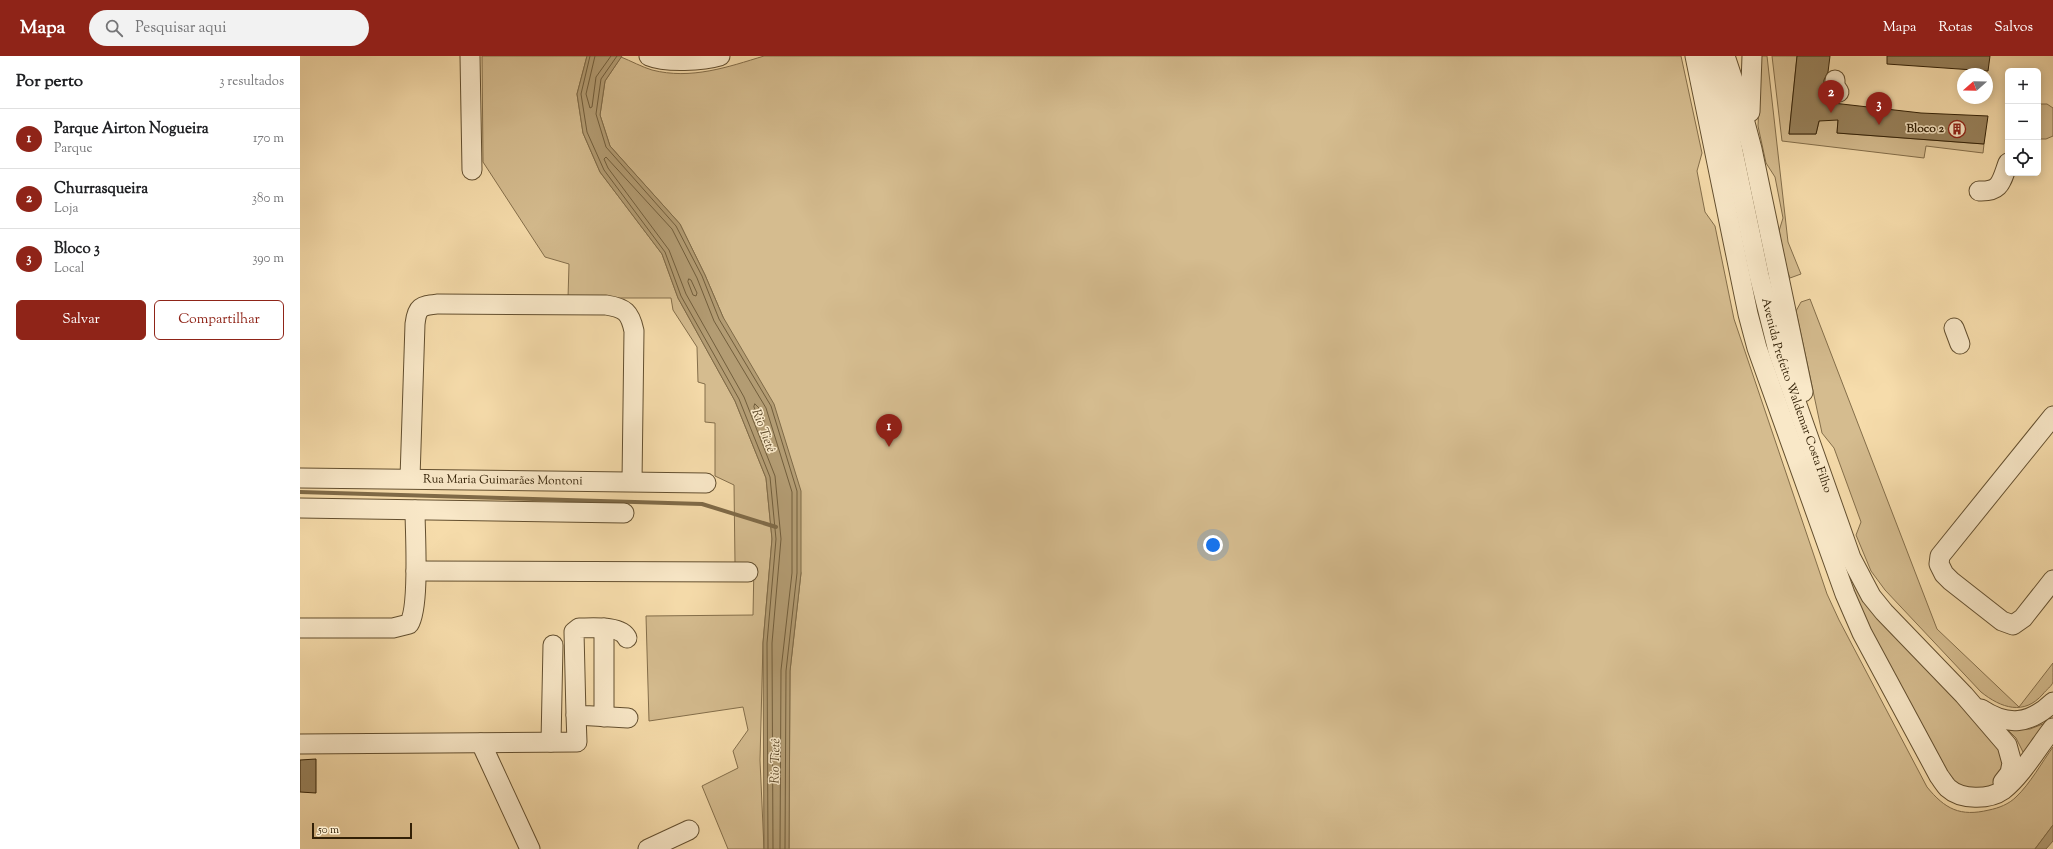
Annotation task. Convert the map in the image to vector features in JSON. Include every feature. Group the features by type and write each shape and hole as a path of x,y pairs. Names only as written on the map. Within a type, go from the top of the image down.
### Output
{"street":[{"path":"470,56 472,170"},
{"path":"649,56 672,60 720,56"},
{"path":"1695,56 1748,314 1757,348 1845,594 1862,633 1939,776 1949,788 1962,796 1976,798 1986,796 2003,789 2015,777 2053,728"},
{"name":"Avenida Prefeito Waldemar Costa Filho","path":"1714,56 1759,276 1778,351 1851,558 1871,596 1884,612 1964,695"},
{"path":"1725,56 1736,89 1752,149 1784,297 1814,455"},
{"path":"1752,56 1749,95 1752,149"},
{"path":"1979,192 1991,192 1997,188 2005,170"},
{"path":"410,478 415,324 416,313 421,307 438,304 606,305 617,306 626,311 631,317 634,331 632,481"},
{"path":"2053,416 1940,556 1939,564 1944,574 1952,581 2002,621 2013,625 2023,618 2053,580"},
{"name":"Rua Maria Guimarães Montoni","path":"300,478 410,478 706,483"},
{"path":"300,508 624,513"},
{"path":"300,628 404,627 409,624 413,611 416,571 415,510"},
{"path":"416,571 748,572"},
{"path":"300,744 577,742 574,632 579,628 604,628 621,631 627,638"},
{"path":"604,628 604,717"},
{"path":"551,742 554,645"},
{"path":"1964,695 2002,738 2011,755 2012,763 2010,773 2001,784 1986,796"},
{"path":"1964,695 1989,715 2008,721 2022,721 2033,717 2053,702"},
{"path":"576,715 628,718"},
{"path":"481,743 530,849"},
{"path":"648,849 689,830"}],"shaded area":[{"path":"482,56 587,56 577,94 583,133 600,172 662,254 678,298 735,401 766,478 772,539 763,643 760,760 764,849 728,849 702,786 738,768 733,751 748,730 743,707 649,721 646,616 753,615 754,564 735,563 734,485 715,476 715,423 705,422 705,384 698,382 697,347 673,310 671,298 568,298 569,264 545,257 483,162"},
{"path":"764,56 1681,56 1702,153 1697,171 1705,212 1715,226 1734,319 1827,594 1839,620 1927,787 1940,801 1961,812 1979,812 2000,807 2010,802 2021,792 2053,747 2053,825 2035,849 789,849 790,671 801,573 723,317 705,275 680,224 610,146 600,115 605,81 621,57 652,70 681,74 723,68"},
{"path":"1707,56 1837,542 2006,749 2002,779 1987,788 1980,790 1966,789 1953,781 1946,774 1856,607 1754,316"},
{"path":"1761,56 1767,56 1788,242 1801,274 1790,278 1779,231 1783,218 1775,177 1766,163 1758,126"},
{"path":"1772,56 1797,56 1789,134 1816,134 1824,102 1839,104 1837,133 1984,144 1983,153 1926,146 1924,158 1782,141"},
{"path":"2041,104 2047,104 2053,108 2053,136 2046,139 2041,139"},
{"path":"1810,299 1937,629 2019,707 2012,707 1996,702 1981,692 1885,590 1871,571 1856,535 1861,522 1834,448 1822,433 1796,311 1801,302"},
{"path":"2053,663 2052,684 2036,701 2019,707"},
{"path":"2048,722 2024,754 2016,738 2008,730 2030,729"}],"water":[{"name":"Rio Tietê","path":"587,56 622,56 605,81 600,115 610,146 680,224 705,275 723,317 774,404 801,491 801,573 790,671 789,849 764,849 763,643 772,539 766,478 735,401 678,298 662,254 600,172 583,133 577,94"},
{"path":"2053,825 2053,841 2046,849 2035,849"}],"building":[{"path":"1797,56 1830,56 1828,72 1824,80 1824,102 1921,113 1988,116 1984,144 1837,133 1838,120 1819,121 1816,134 1789,134"},
{"path":"1887,56 1990,56 1988,68 1957,69 1887,64"},
{"path":"316,759 316,793 300,792 300,760"}],"waterway":[{"path":"300,492 702,504 776,527"}],"place":[{"name":"Churrasqueira","path":"1831,113"},
{"name":"Bloco 3","path":"1879,125"},
{"name":"Bloco 2","path":"1957,129"},
{"name":"Parque Airton Nogueira","path":"889,447"}]}
